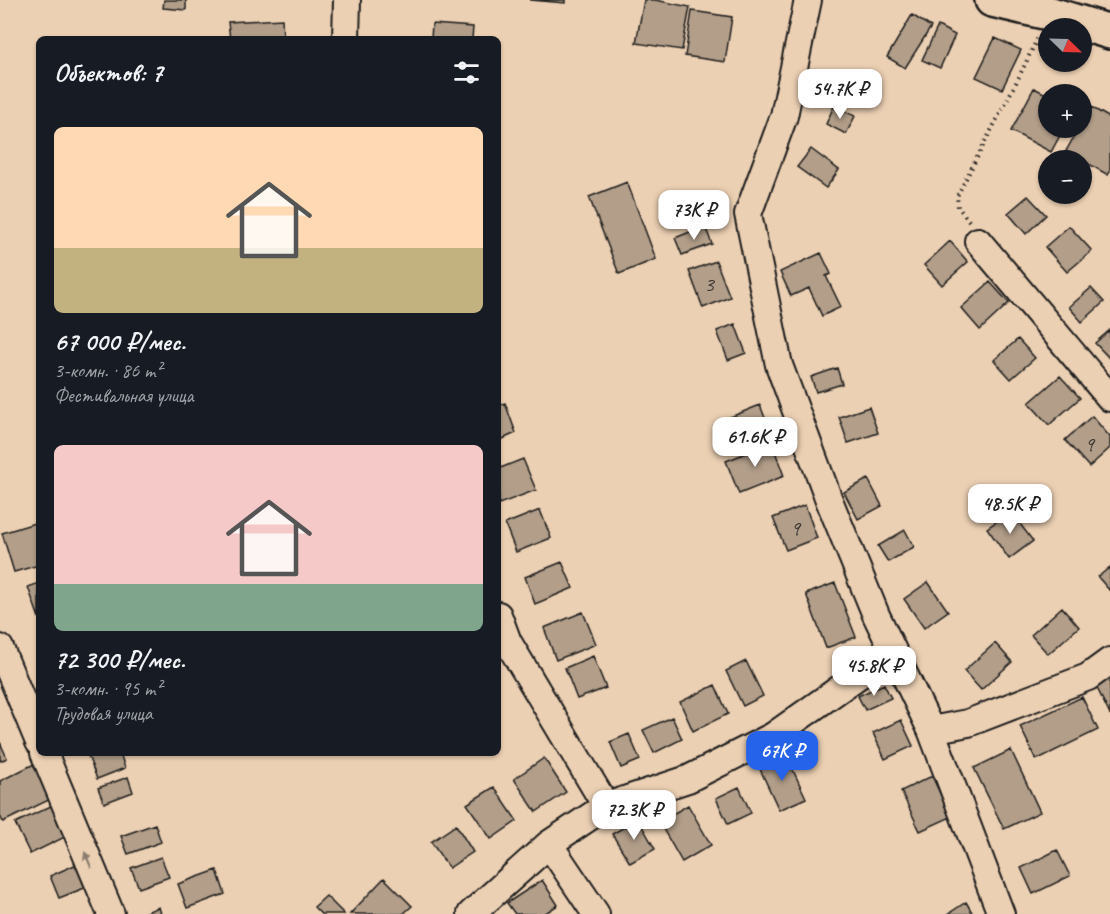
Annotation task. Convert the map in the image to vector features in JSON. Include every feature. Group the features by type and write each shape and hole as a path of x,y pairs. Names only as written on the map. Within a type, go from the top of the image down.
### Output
{"street":[{"path":"346,36 347,0"},
{"path":"808,0 784,116 748,214 778,365 829,501 893,651 931,730 1001,914"},
{"path":"992,0 1048,13 1110,32"},
{"path":"978,241 1110,398"},
{"path":"501,623 508,642 606,806"},
{"path":"0,648 36,735"},
{"path":"471,914 549,844 606,806 688,779 773,736 893,651"},
{"path":"931,730 968,723 1077,682 1110,661"},
{"path":"45,756 111,914"},
{"path":"549,844 596,914"}],"path":[{"path":"978,241 974,227 958,207 957,196 1019,77 1048,13"}],"building":[{"path":"164,0 186,0 186,10 163,8"},
{"path":"530,0 565,0 565,3"},
{"path":"644,0 690,7 682,50 636,43"},
{"path":"692,11 732,17 725,62 685,56"},
{"path":"912,15 931,27 905,68 887,57"},
{"path":"282,19 283,36 230,36 228,22"},
{"path":"432,24 473,27 472,36 431,36"},
{"path":"938,26 955,35 940,68 922,60"},
{"path":"995,38 1021,50 1002,89 976,77"},
{"path":"1034,88 1038,90 1038,138 1059,138 1052,150 1047,150 1011,131"},
{"path":"834,106 855,116 846,134 826,124"},
{"path":"1092,108 1110,118 1110,171 1108,175 1092,166 1092,150 1067,150 1073,138 1092,138"},
{"path":"811,149 839,170 826,188 797,167"},
{"path":"627,182 656,259 619,274 589,197"},
{"path":"1028,196 1046,215 1026,234 1008,213"},
{"path":"705,226 712,244 682,255 675,238"},
{"path":"1069,226 1092,251 1067,272 1045,247"},
{"path":"950,241 968,262 942,285 924,265"},
{"path":"821,253 831,274 826,276 841,307 822,316 809,288 791,296 780,272"},
{"path":"716,261 730,297 703,308 689,271"},
{"path":"990,282 1009,303 980,330 961,308"},
{"path":"1091,288 1104,302 1082,322 1069,307"},
{"path":"735,324 746,353 728,360 717,331"},
{"path":"1110,330 1110,359 1095,343"},
{"path":"1018,339 1035,358 1011,379 994,360"},
{"path":"837,368 842,384 816,392 811,377"},
{"path":"1060,376 1080,398 1049,425 1029,403"},
{"path":"505,403 516,433 501,440 501,405"},
{"path":"760,405 769,428 737,441 728,418"},
{"path":"869,407 878,433 848,443 839,417"},
{"path":"1092,416 1110,437 1110,448 1089,467 1065,440"},
{"path":"772,443 784,476 739,494 726,461"},
{"path":"523,459 536,490 501,503 501,468"},
{"path":"868,479 882,506 858,519 844,492"},
{"path":"805,505 817,538 786,550 773,518"},
{"path":"540,510 551,538 516,552 505,524"},
{"path":"1011,512 1033,541 1009,559 987,528"},
{"path":"36,523 36,566 14,572 2,533"},
{"path":"905,530 914,547 888,562 878,546"},
{"path":"562,562 573,588 535,604 525,577"},
{"path":"1110,567 1110,591 1098,577"},
{"path":"928,582 948,611 924,628 904,599"},
{"path":"835,583 856,637 826,648 806,594"},
{"path":"36,584 36,610 28,587"},
{"path":"1062,607 1079,627 1048,654 1031,635"},
{"path":"583,612 596,644 556,660 544,628"},
{"path":"995,643 1012,662 981,690 964,671"},
{"path":"593,656 606,688 577,699 565,668"},
{"path":"746,661 763,696 743,706 726,671"},
{"path":"1110,678 1110,715 1095,684"},
{"path":"884,684 891,698 865,710 858,696"},
{"path":"715,685 728,714 693,731 680,702"},
{"path":"1082,697 1098,730 1036,760 1020,726"},
{"path":"672,717 682,739 654,753 643,730"},
{"path":"901,720 913,746 885,759 873,733"},
{"path":"629,734 640,760 621,768 610,742"},
{"path":"0,742 7,758 0,761"},
{"path":"1011,750 1040,812 1004,829 974,768"},
{"path":"786,755 806,798 779,810 759,767"},
{"path":"88,756 121,756 125,768 97,779"},
{"path":"544,758 566,792 536,812 514,779"},
{"path":"36,763 53,798 3,822 0,816 0,781"},
{"path":"932,776 951,817 920,831 901,791"},
{"path":"128,777 133,792 104,803 98,788"},
{"path":"494,787 517,821 491,839 467,804"},
{"path":"739,787 751,813 728,824 716,798"},
{"path":"55,804 69,835 30,854 15,823"},
{"path":"688,805 711,845 682,862 659,822"},
{"path":"638,819 655,849 630,863 612,834"},
{"path":"155,824 161,842 128,854 121,836"},
{"path":"456,825 473,852 449,868 431,842"},
{"path":"1057,850 1070,876 1033,894 1021,868"},
{"path":"161,857 169,877 139,888 131,868"},
{"path":"77,864 87,887 59,898 50,876"},
{"path":"217,870 225,894 187,908 178,884"},
{"path":"384,878 412,906 403,914 350,914"},
{"path":"542,880 558,905 544,914 515,914 507,903"},
{"path":"326,896 344,914 321,914 314,907"},
{"path":"966,902 973,914 948,914"},
{"path":"159,907 161,914 141,914"}]}
